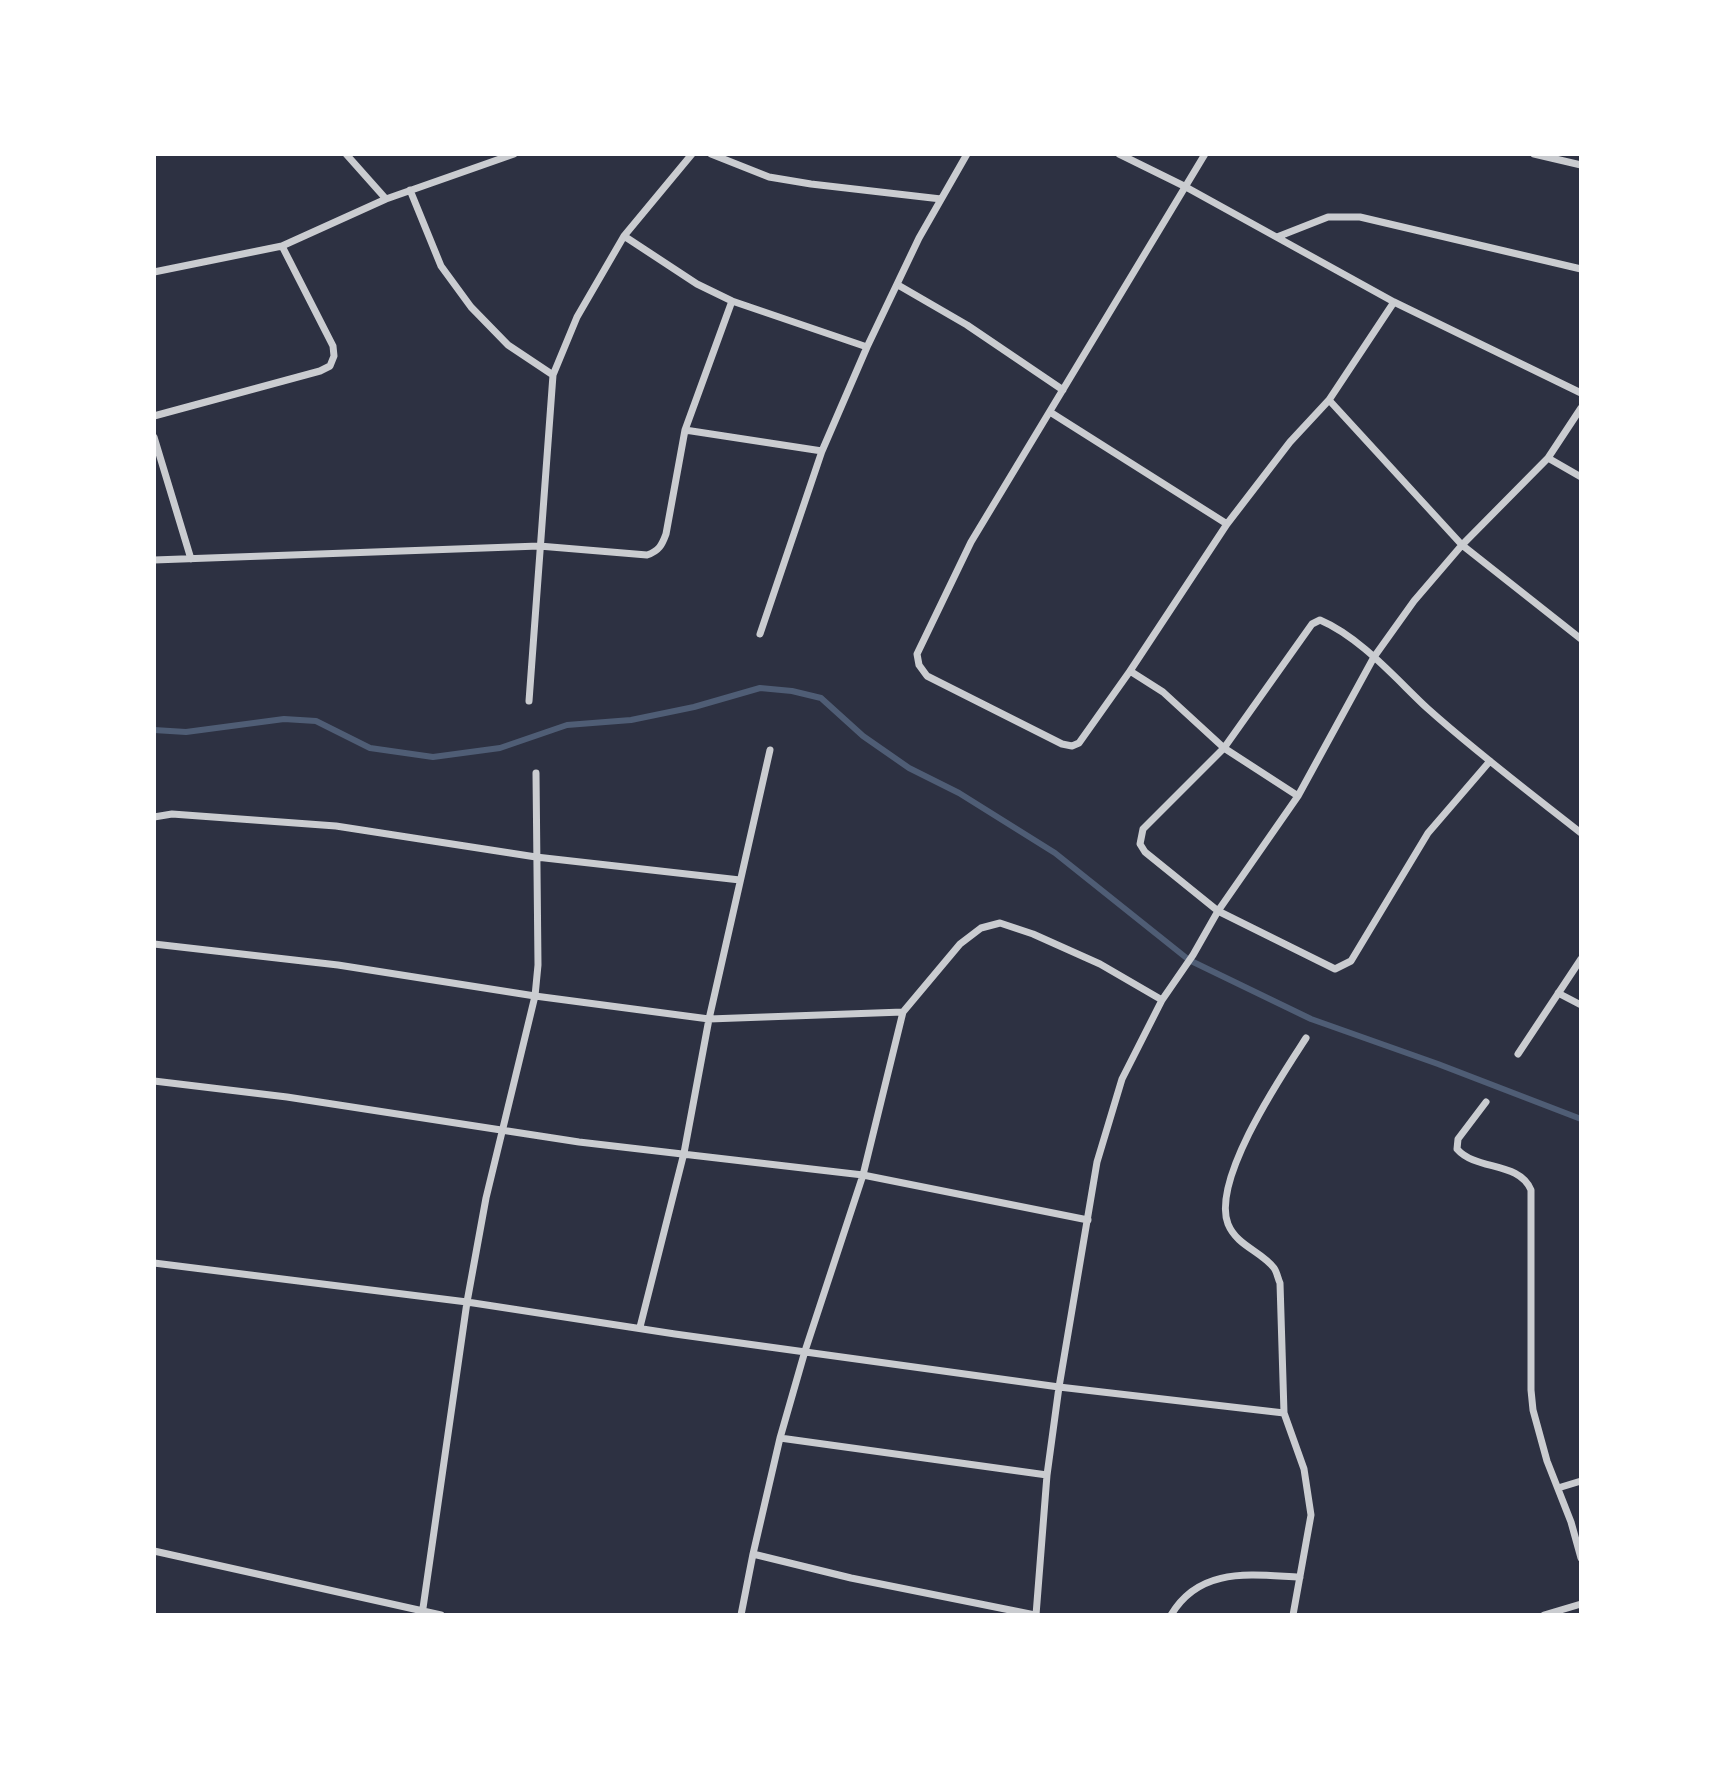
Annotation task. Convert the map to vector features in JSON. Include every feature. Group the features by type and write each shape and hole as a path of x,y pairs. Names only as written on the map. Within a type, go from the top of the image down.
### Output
{"street":[{"path":"346,154 386,200"},
{"path":"154,272 282,246 410,190 514,154"},
{"path":"529,701 553,375 577,317 624,236 692,154"},
{"path":"711,154 769,177 941,199"},
{"path":"760,634 822,451 867,347 919,238 967,154"},
{"path":"1119,154 1184,186 1394,302 1581,393"},
{"path":"1205,154 971,542 918,654 919,665 927,676 1062,744 1073,746 1079,743 1227,524 1290,442 1329,400 1394,302"},
{"path":"1534,154 1581,166"},
{"path":"410,190 441,265 471,307 508,345 553,375"},
{"path":"1276,237 1328,217 1360,217 1581,269"},
{"path":"624,236 697,284 732,301 867,347"},
{"path":"154,416 330,366 334,346 282,246"},
{"path":"898,285 967,325 1063,390"},
{"path":"154,560 539,546 647,555 655,552 666,534 685,430 732,301"},
{"path":"1329,400 1462,545 1581,639"},
{"path":"753,1554 852,1578 1035,1615 1047,1475 1059,1387 1097,1162 1111,1111 1136,1050 1162,1000 1298,796 1374,657 1414,601 1462,545 1548,458 1581,408"},
{"path":"1050,412 1227,524"},
{"path":"685,430 822,451"},
{"path":"154,437 191,559"},
{"path":"1548,458 1581,477"},
{"path":"1490,761 1428,833 1351,961 1335,969 1219,911 1144,852 1139,844 1143,830 1224,748 1315,621 1320,620 1374,657 1427,708 1581,833"},
{"path":"1130,671 1163,692 1224,748 1298,796"},
{"path":"640,1327 684,1153 709,1019 770,750"},
{"path":"422,1613 467,1302 486,1198 535,996 538,965 536,773"},
{"path":"154,817 173,814 337,826 536,857 740,880"},
{"path":"741,1615 780,1438 805,1351 863,1175 903,1012 960,944 981,928 1000,923 1034,934 1100,964 1162,1000"},
{"path":"154,944 338,965 535,996 709,1019 903,1012"},
{"path":"1518,1054 1581,959"},
{"path":"1558,993 1581,1005"},
{"path":"1293,1615 1311,1514 1304,1469 1284,1413 1280,1283 1275,1269 1235,1235 1228,1223 1226,1208 1227,1192 1234,1169 1261,1109 1306,1038"},
{"path":"154,1081 287,1097 579,1142 863,1175 1088,1220"},
{"path":"1486,1102 1458,1139 1457,1149 1465,1158 1518,1174 1527,1180 1531,1190 1533,1410 1547,1461 1581,1558"},
{"path":"154,1263 467,1302 1059,1387 1284,1413"},
{"path":"780,1438 1047,1475"},
{"path":"1558,1488 1581,1481"},
{"path":"154,1551 422,1613 441,1615"},
{"path":"1171,1615 1199,1584 1236,1574 1300,1577"},
{"path":"1544,1615 1581,1604"}],"waterway":[{"path":"154,730 186,732 284,719 316,721 370,748 433,757 500,748 567,725 631,720 694,707 760,688 792,691 821,698 863,736 909,768 959,793 1055,853 1189,960 1311,1019 1581,1119"}]}
